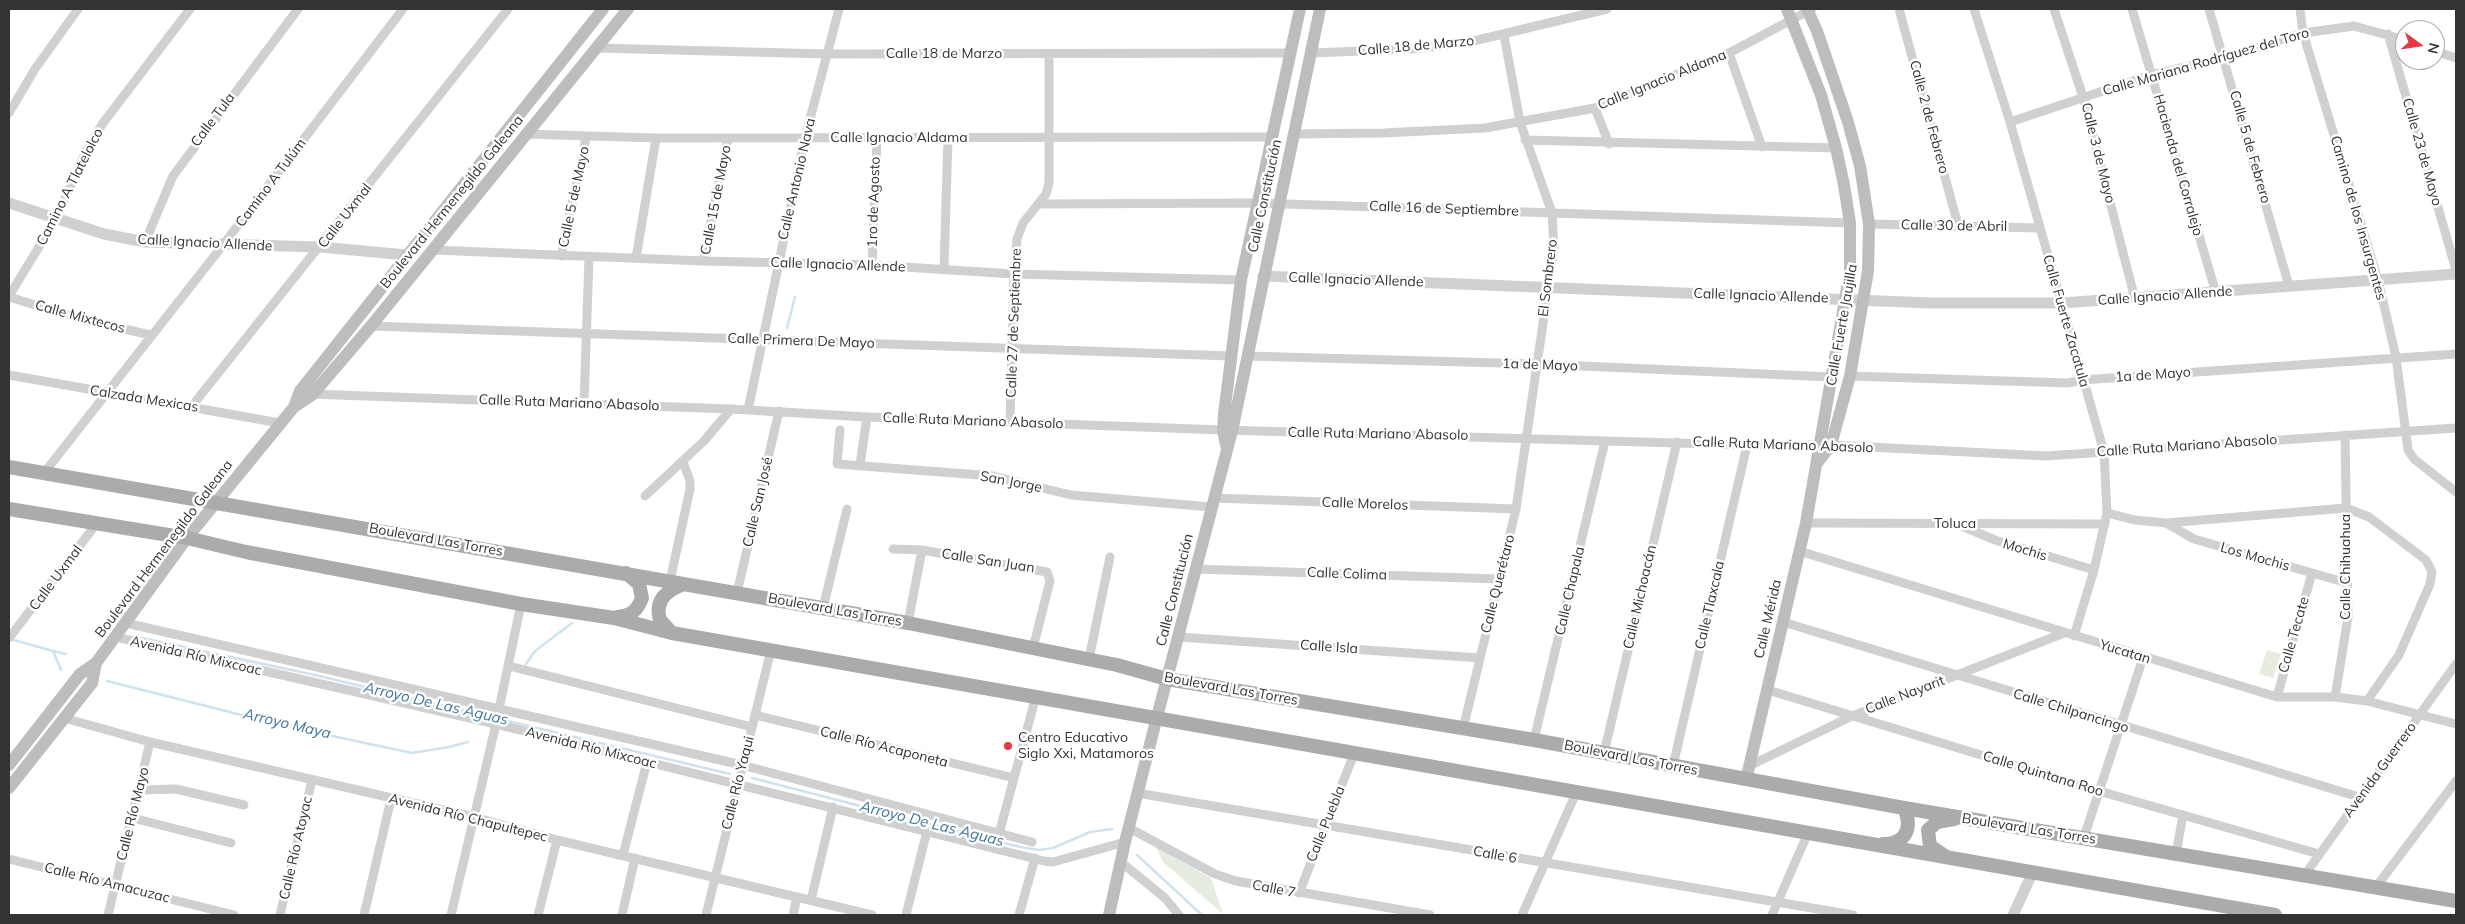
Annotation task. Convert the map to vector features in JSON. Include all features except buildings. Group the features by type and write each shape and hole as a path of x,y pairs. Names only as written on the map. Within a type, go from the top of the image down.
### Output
{"main road":[{"name":"Boulevard Hermenegildo Galeana","path":"306,393 407,255 603,9"},
{"name":"Boulevard Hermenegildo Galeana","path":"9,765 80,674 96,663 188,538 280,423 306,393 372,326 525,134 628,9"},
{"name":"Calle Constitución","path":"1112,914 1125,842 1226,448 1230,356 1242,280 1300,9"},
{"name":"Calle Constitución","path":"1228,431 1247,356 1320,9"},
{"name":"Calle Fuerte Jaujilla","path":"1809,10 1848,122 1860,166 1869,224 1868,271 1850,376 1825,445"},
{"name":"Calle Fuerte Jaujilla","path":"1790,14 1821,96 1836,148 1850,223 1850,271 1832,378 1825,445"},
{"name":"Calle Mérida","path":"1748,773 1806,523 1817,463 1825,445"},
{"name":"Boulevard Las Torres","path":"9,467 908,623 1089,659 1167,679 1534,740 1673,766 1748,773 1904,808 2456,901"},
{"path":"11,512 97,523 188,538 246,552 521,604 614,618 672,632 771,650 1157,717 1354,754 2250,913 2274,915"},
{"path":"614,618 626,617 634,612 642,598 639,584 626,574"},
{"path":"672,632 660,620 659,602 666,593 684,584"},
{"name":"Boulevard Hermenegildo Galeana","path":"9,788 92,684 96,663"},
{"path":"1869,844 1893,843 1903,837 1909,824 1904,808"},
{"path":"1952,859 1930,846 1928,830 1937,822 1962,818"}],"street":[{"path":"9,113 35,69 78,9"},
{"name":"Camino A Tlatelolco","path":"9,296 56,219 86,151 103,123 190,9"},
{"name":"Calle Tula","path":"145,242 173,176 298,9"},
{"name":"Camino A Tulúm","path":"44,473 223,245 404,9"},
{"name":"Calle Uxmal","path":"495,23 497,9"},
{"name":"Calle Uxmal","path":"192,406 320,248 495,23 508,9"},
{"name":"Calle Antonio Nava","path":"748,410 805,138 839,9"},
{"name":"Calle 18 de Marzo","path":"1311,54 1413,49 1465,44 1607,9"},
{"name":"Calle 2 de Febrero","path":"1899,9 1958,225"},
{"name":"Calle Fuerte Zacatula","path":"1974,9 2010,122 2104,452 2107,513 2094,570 2074,636"},
{"name":"Calle 3 de Mayo","path":"2054,9 2084,96 2135,299"},
{"name":"Hacienda del Corralejo","path":"2132,9 2216,293"},
{"name":"Calle 5 de Febrero","path":"2209,9 2289,286"},
{"name":"Camino de los Insurgentes","path":"2300,9 2303,33 2378,280 2396,357 2408,450 2414,459 2456,492"},
{"name":"Calle Ignacio Aldama","path":"1293,134 1485,128 1595,108 1729,53 1790,14 1809,10"},
{"name":"Calle Mariana Rodríguez del Toro","path":"2010,122 2151,75 2224,58 2303,33 2354,26 2395,36"},
{"name":"El Sombrero","path":"1504,34 1520,122 1552,213 1554,248 1536,364 1527,438"},
{"name":"Calle 23 de Mayo","path":"2388,34 2456,270"},
{"name":"Calle 18 de Marzo","path":"597,48 827,54 1291,53"},
{"path":"1729,53 1762,147"},
{"name":"Calle 27 de Septiembre","path":"1010,422 1014,274 1017,239 1029,213 1046,194 1049,183 1049,54"},
{"path":"1595,108 1609,144"},
{"name":"Calle Ignacio Aldama","path":"525,134 586,138 1272,136"},
{"name":"Calle 5 de Mayo","path":"561,256 586,138"},
{"path":"636,258 656,138"},
{"name":"Calle 15 de Mayo","path":"703,261 728,138"},
{"name":"1ro de Agosto","path":"872,265 877,138"},
{"path":"944,268 948,138"},
{"path":"1525,140 1609,144 1836,148"},
{"name":"Calle Ignacio Allende","path":"9,203 104,234 145,242 320,248 407,255"},
{"name":"Calle 16 de Septiembre","path":"1039,204 1257,203 1850,223"},
{"name":"Calle 30 de Abril","path":"1869,224 2039,228"},
{"name":"Calle Ignacio Allende","path":"434,250 778,264 872,265 944,268 1014,274 1242,280"},
{"path":"584,403 589,257"},
{"name":"Calle Ignacio Allende","path":"1263,276 1930,303 2062,303 2456,274"},
{"name":"Calle Mixtecos","path":"9,296 88,321 151,335"},
{"name":"Calle Primera De Mayo","path":"372,326 762,339 1012,350 1230,356"},
{"name":"1a de Mayo","path":"1850,376 2068,383 2082,380 2456,354"},
{"name":"1a de Mayo","path":"1247,356 1536,364 1832,378"},
{"name":"Calzada Mexicas","path":"9,376 192,406 280,423"},
{"name":"Calle Ruta Mariano Abasolo","path":"306,393 1228,431 1747,445 1825,445 2046,456 2456,428"},
{"path":"645,496 704,441 730,409"},
{"name":"Calle San José","path":"737,593 779,411"},
{"path":"860,465 867,416"},
{"name":"San Jorge","path":"840,430 837,464 993,476 1070,495 1212,503"},
{"name":"Calle Chihuahua","path":"2335,697 2348,616 2345,435"},
{"name":"Calle Querétaro","path":"1463,729 1516,509 1527,438"},
{"name":"Calle Chapala","path":"1534,740 1605,441"},
{"name":"Calle Michoacán","path":"1604,753 1677,442"},
{"name":"Calle Tlaxcala","path":"1673,766 1747,445"},
{"path":"670,581 690,489 690,481 683,462"},
{"name":"Calle Morelos","path":"1212,503 1516,509"},
{"path":"2107,513 2135,520 2166,523 2346,508 2369,517 2426,560 2432,572 2430,584 2399,655 2367,702"},
{"path":"823,608 847,509"},
{"name":"Calle Uxmal","path":"11,635 97,523"},
{"name":"Toluca","path":"1806,523 2105,524"},
{"name":"Los Mochis","path":"2166,523 2194,539 2347,583"},
{"name":"Mochis","path":"1958,524 1995,540 2094,570"},
{"path":"893,549 922,550"},
{"name":"Calle San Juan","path":"908,623 922,550 1047,572 1050,581 1033,648"},
{"name":"Yucatan","path":"1799,551 2143,658 2277,697 2335,697 2367,702 2456,724"},
{"path":"1089,659 1110,557"},
{"name":"Calle Colima","path":"1196,569 1499,579"},
{"name":"Calle Tecate","path":"2277,697 2312,573"},
{"path":"499,708 521,604"},
{"name":"Calle Chilpancingo","path":"1783,622 2359,797"},
{"name":"Avenida Río Mixcoac","path":"126,623 742,765 1032,842"},
{"name":"Calle Nayarit","path":"1748,773 1850,716 2064,633"},
{"name":"Avenida Río Mixcoac","path":"116,637 496,724 1053,862 1125,842"},
{"name":"Calle Isla","path":"1179,637 1480,658"},
{"name":"Calle Río Yaqui","path":"706,915 771,650"},
{"path":"2084,837 2143,658"},
{"name":"Avenida Guerrero","path":"2304,876 2456,664"},
{"path":"509,666 752,727"},
{"name":"Calle Quintana Roo","path":"1768,690 2099,791 2319,854"},
{"path":"999,834 1036,696"},
{"name":"Calle Río Acaponeta","path":"755,715 1014,778"},
{"name":"Avenida Río Chapultepec","path":"64,718 150,742 474,817 557,840 872,915"},
{"path":"451,915 496,724"},
{"name":"Calle Río Mayo","path":"108,915 140,790 150,742"},
{"name":"Calle Puebla","path":"1298,893 1354,754"},
{"path":"623,855 647,762"},
{"name":"Calle Río Atoyac","path":"280,915 312,780"},
{"path":"2376,887 2456,781"},
{"path":"140,790 176,789 244,805"},
{"name":"Calle 6","path":"1137,793 1853,915"},
{"path":"1522,915 1576,793"},
{"path":"364,915 391,799"},
{"path":"811,900 832,807"},
{"path":"2176,854 2183,815"},
{"path":"133,818 231,843"},
{"name":"Calle 7","path":"1129,828 1214,874 1250,884 1430,915"},
{"path":"906,915 927,831"},
{"path":"1772,915 1808,834"},
{"path":"538,915 557,840"},
{"path":"622,915 635,858"},
{"path":"1019,915 1035,858"},
{"name":"Calle Río Amacuzac","path":"9,859 234,915"},
{"path":"1121,862 1165,898 1179,915"},
{"path":"2013,915 2032,874"},
{"path":"793,915 797,897"}],"shaded area":[{"path":"2267,650 2281,654 2273,678 2259,674"},
{"path":"1156,847 1211,878 1223,914 1163,862"}],"waterway":[{"name":"Arroyo Maya","path":"787,328 795,297"},
{"name":"Arroyo Maya","path":"526,664 535,651 572,623"},
{"name":"Arroyo De Las Aguas","path":"142,638 315,675 730,774"},
{"name":"Arroyo Maya","path":"10,639 53,651 61,670"},
{"name":"Arroyo De Las Aguas","path":"53,651 66,654"},
{"name":"Arroyo Maya","path":"107,681 281,725 412,753 468,742"},
{"name":"Arroyo De Las Aguas","path":"752,778 1020,847 1039,850 1053,848 1090,832 1112,829"},
{"name":"Arroyo De Las Aguas","path":"1137,855 1202,915"}],"place":[{"name":"Centro Educativo Siglo Xxi, Matamoros","path":"1008,746"}]}
